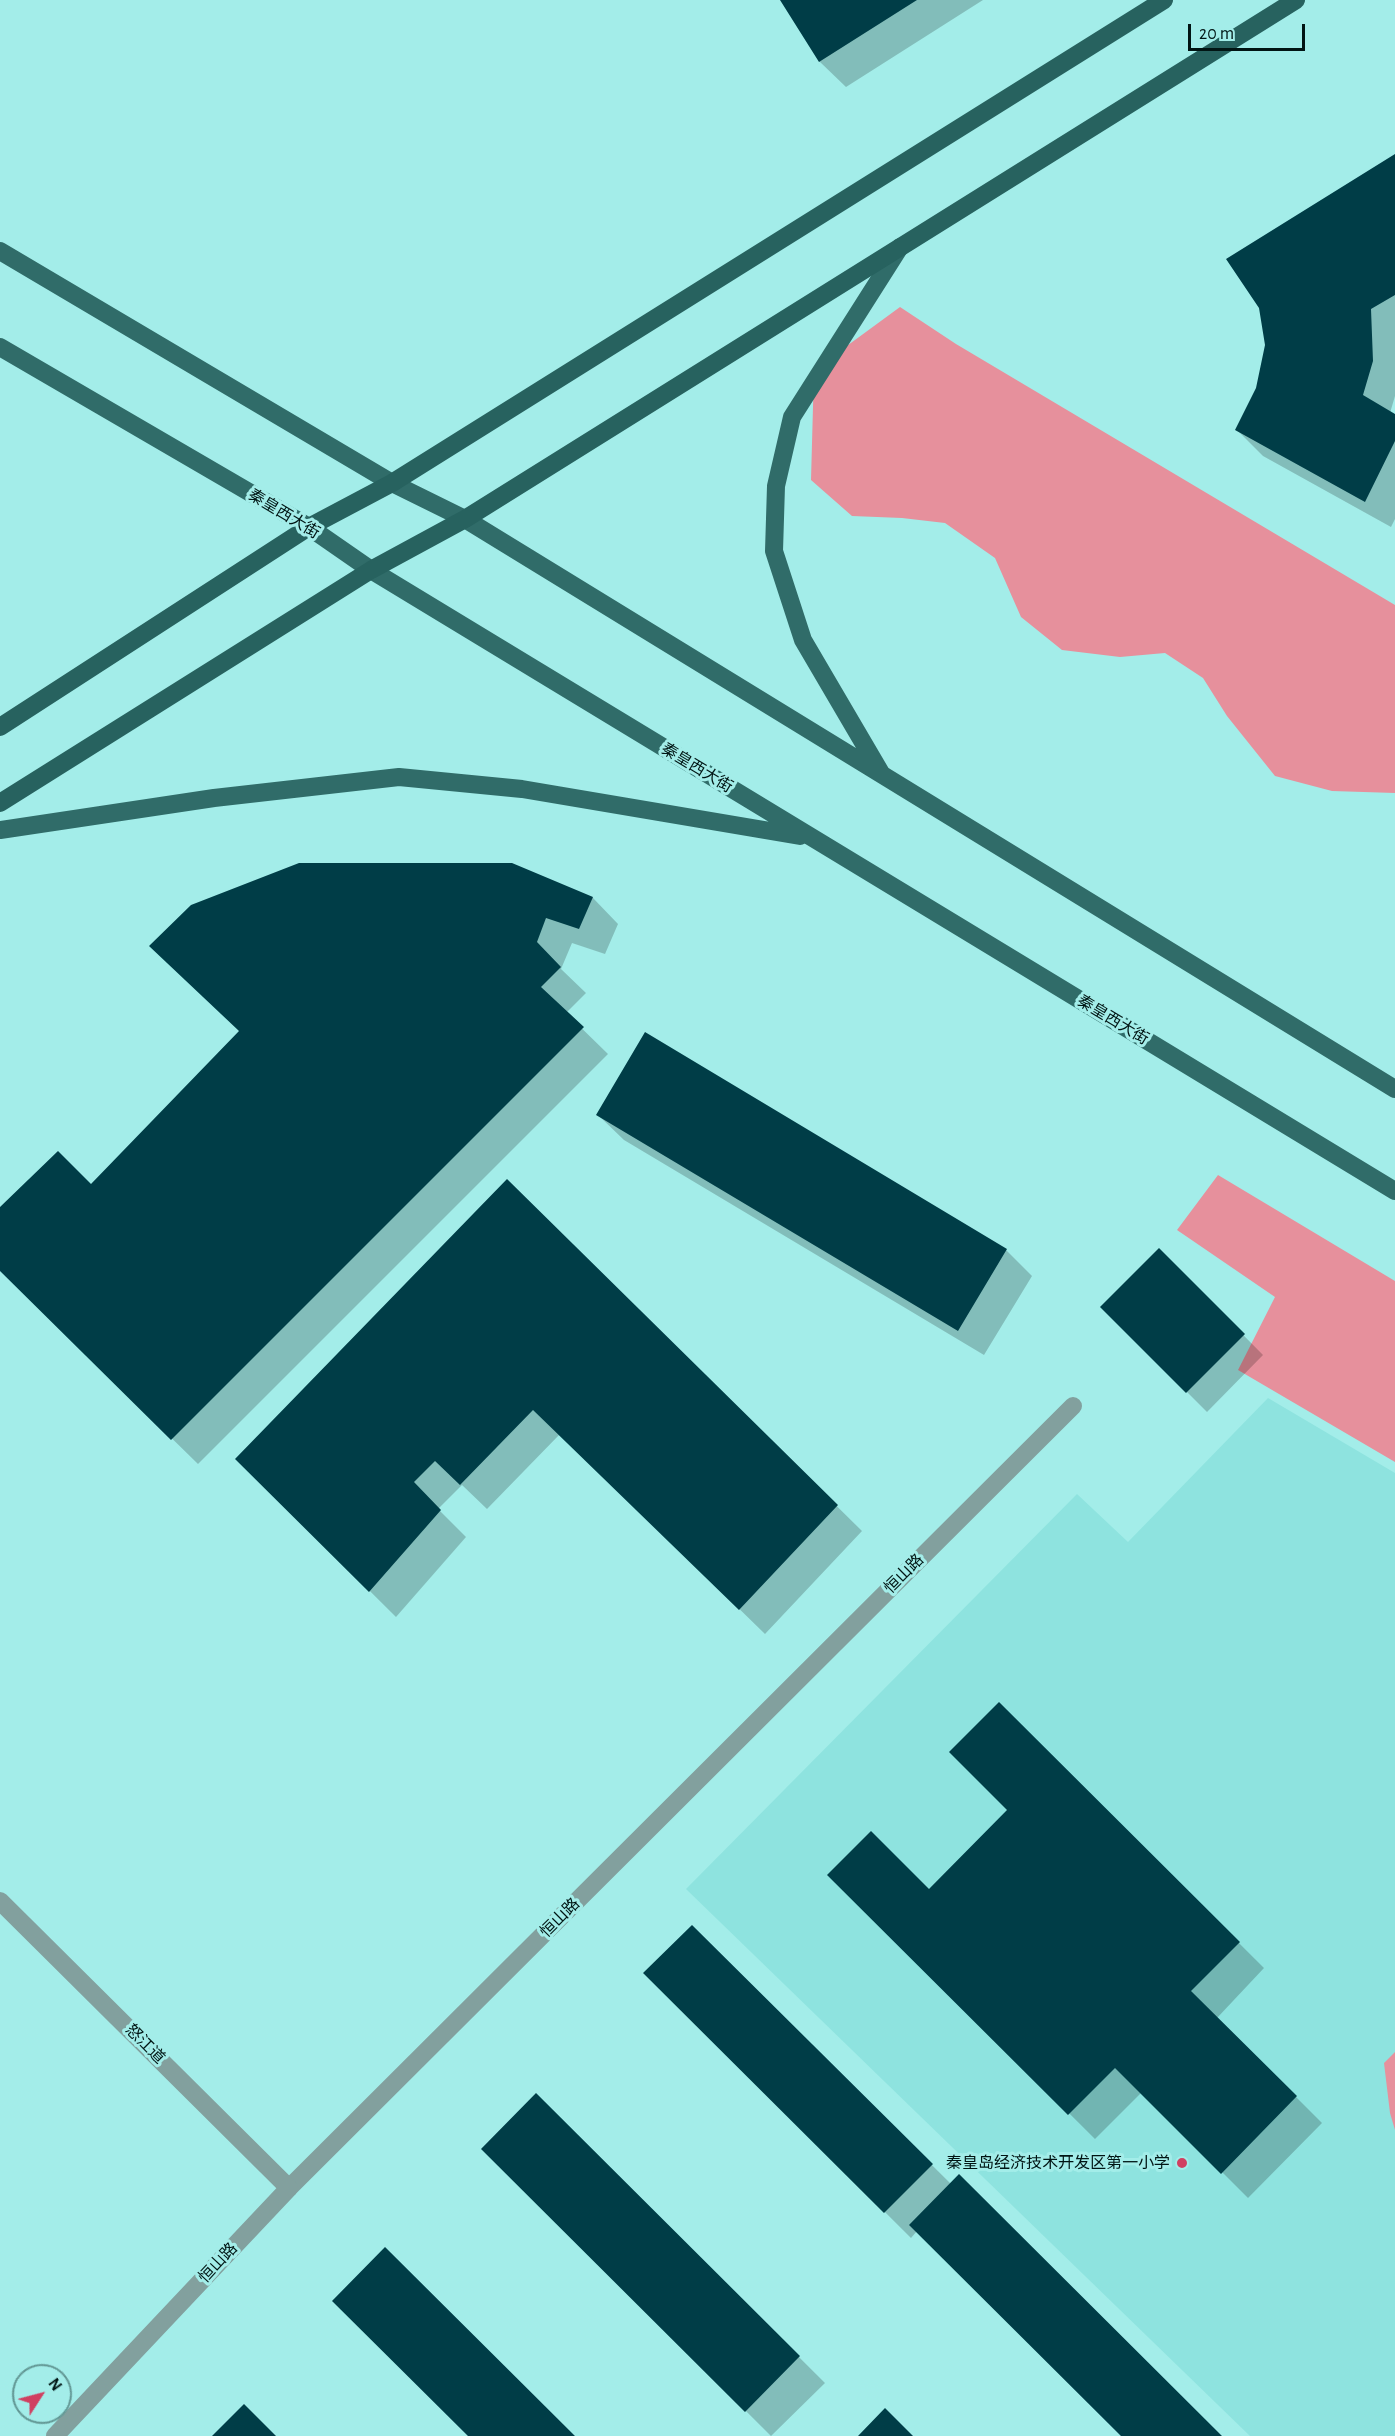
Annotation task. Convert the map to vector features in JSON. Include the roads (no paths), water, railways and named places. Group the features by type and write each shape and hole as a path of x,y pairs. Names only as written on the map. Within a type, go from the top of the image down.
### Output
{"highway":[{"path":"0,727 309,527 392,483 1164,0"},
{"path":"0,803 371,570 465,519 1296,0"}],"main road":[{"path":"882,774 803,640 774,551 776,486 792,417 900,247"},
{"path":"0,251 392,483 465,519 1395,1089"},
{"name":"秦皇西大街","path":"0,347 309,527 371,570 1395,1191"},
{"path":"0,830 214,798 399,777 522,789 812,838"}],"street":[{"name":"恒山路","path":"54,2436 289,2188 1073,1406"},
{"name":"怒江道","path":"0,1901 289,2188"}],"place":[{"name":"秦皇岛经济技术开发区第一小学","path":"1182,2163"}]}
